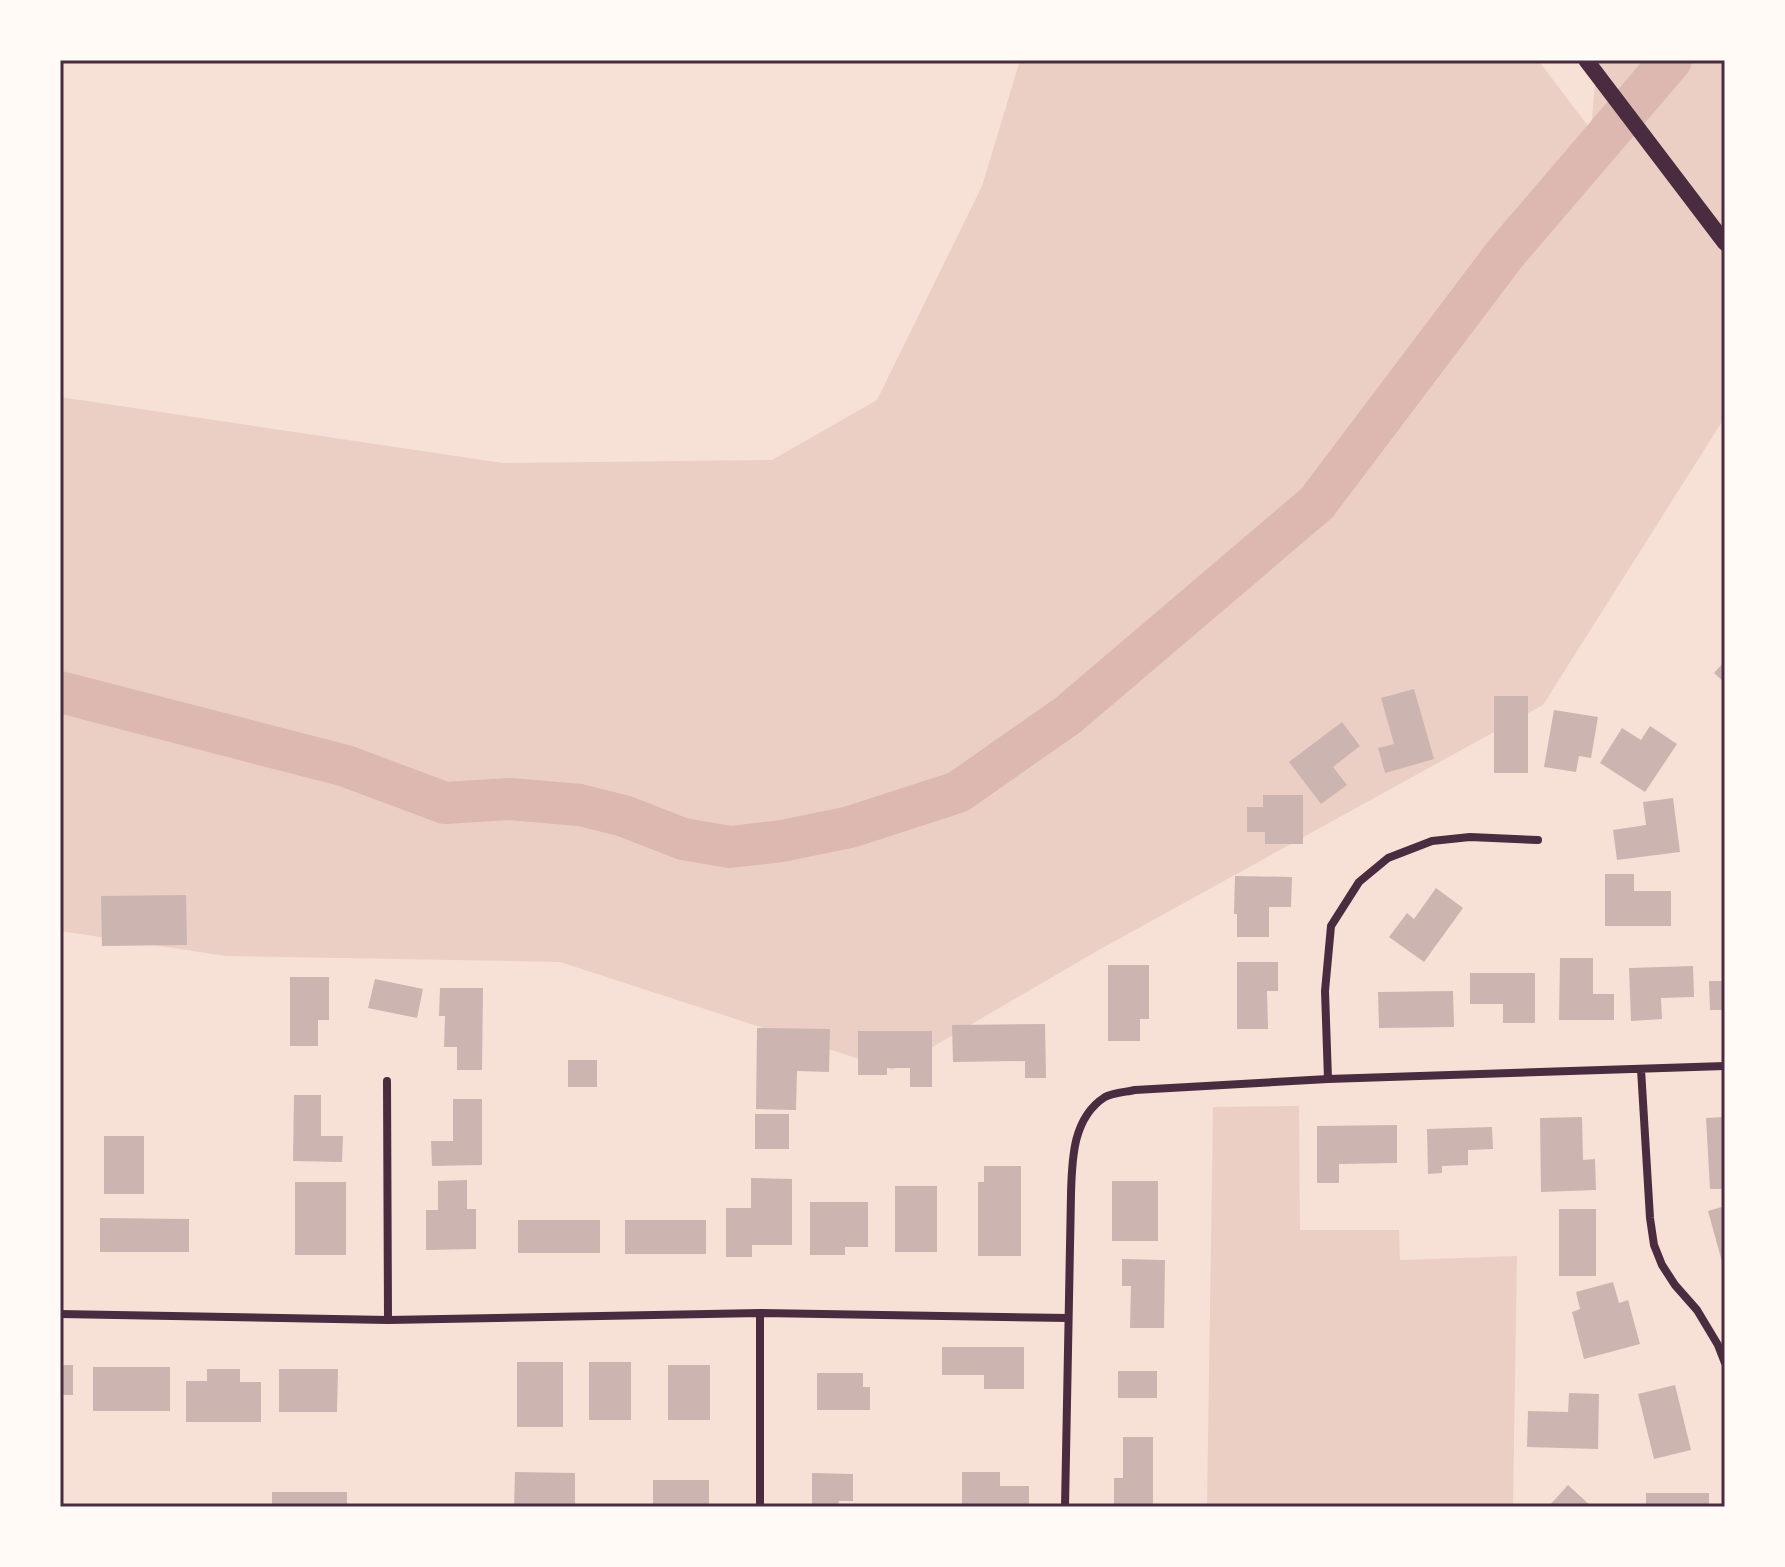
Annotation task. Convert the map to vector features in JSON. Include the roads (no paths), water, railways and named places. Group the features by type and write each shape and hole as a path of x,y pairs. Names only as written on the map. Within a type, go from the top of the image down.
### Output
{"highway":[{"path":"1586,60 1722,240"}],"street":[{"path":"1328,1079 1325,991 1331,926 1359,882 1388,858 1432,841 1470,837 1538,840"},
{"path":"1065,1507 1074,1144 1087,1115 1106,1096 1135,1090 1328,1079 1725,1066"},
{"path":"1641,1069 1654,1245 1662,1265 1697,1310 1725,1363"},
{"path":"387,1081 388,1320"},
{"path":"60,1314 388,1320 760,1313 1068,1318"},
{"path":"760,1313 760,1507"}],"waterway":[{"path":"60,692 346,766 445,803 510,799 580,805 624,816 683,839 730,847 782,841 850,827 958,792 1068,715 1317,503 1505,254 1671,60"}]}
